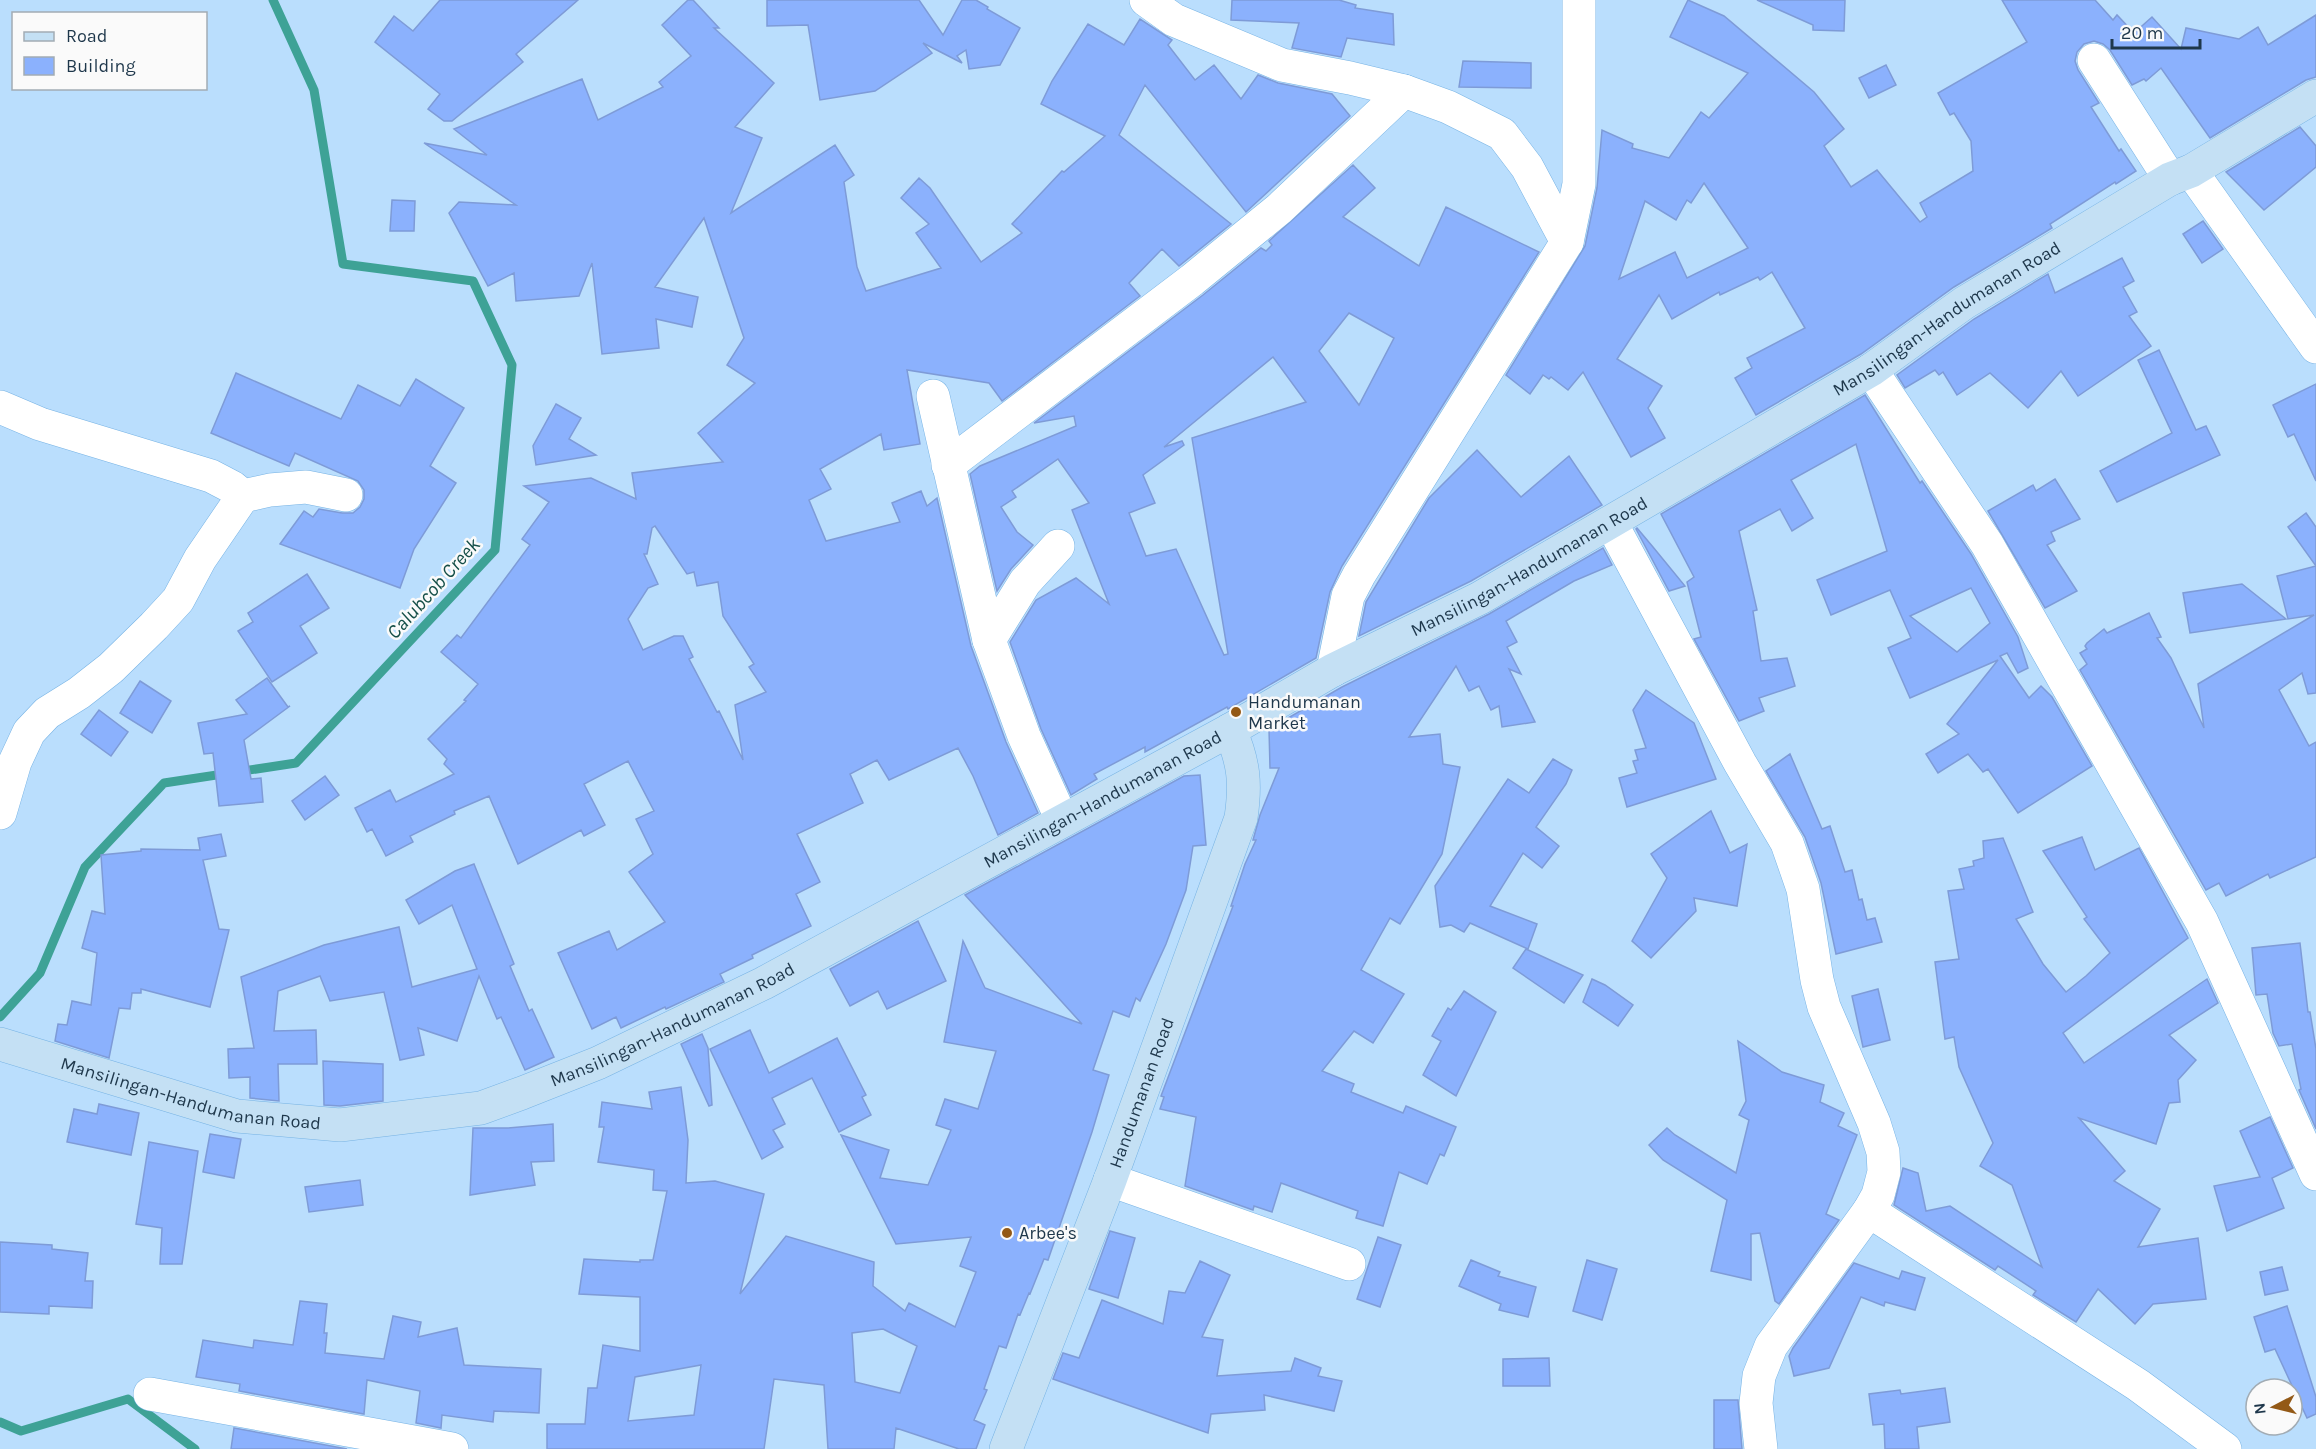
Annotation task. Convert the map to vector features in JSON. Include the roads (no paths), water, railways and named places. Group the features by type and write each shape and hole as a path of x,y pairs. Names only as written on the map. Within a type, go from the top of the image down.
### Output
{"street":[{"path":"1146,0 1174,20 1281,65 1404,91 1448,107 1502,134 1527,168 1567,242"},
{"path":"1333,670 1348,596 1359,575 1567,242 1579,184 1579,0"},
{"path":"2094,60 2316,347"},
{"path":"948,465 1183,288 1271,216 1404,91"},
{"name":"Mansilingan-Handumanan Road","path":"0,1044 237,1116 339,1125 481,1108 598,1063 764,983 1230,730 1333,670 1480,598 1871,370 1964,303 2316,96"},
{"path":"1871,370 1987,544 2202,922 2316,1174"},
{"path":"933,396 989,640 1024,736 1062,820"},
{"path":"0,407 40,424 211,476 232,486 243,496"},
{"path":"0,813 15,762 29,732 47,713 79,693 111,668 178,600 204,552 243,496 270,490 306,487 346,495"},
{"path":"1611,523 1740,762 1787,843 1803,890 1817,980 1824,1007 1874,1123 1882,1152 1884,1172 1878,1195 1869,1211 1771,1346 1759,1376 1756,1403 1761,1449"},
{"path":"989,640 1025,582 1058,546"},
{"name":"Handumanan Road","path":"1006,1449 1110,1180 1241,818 1244,774 1240,755 1230,730"},
{"path":"1110,1180 1349,1264"},
{"path":"1869,1211 2138,1385 2225,1449"},
{"path":"150,1394 452,1449"}],"waterway":[{"name":"Calubcob Creek","path":"0,1017 40,973 85,867 164,783 296,763 495,550 512,365 473,281 343,264 314,90 273,0"},
{"name":"Calubcob Creek","path":"0,1422 21,1431 128,1399 195,1449"}],"place":[{"name":"Handumanan Market","path":"1236,712"},
{"name":"Arbee's","path":"1007,1233"}]}
